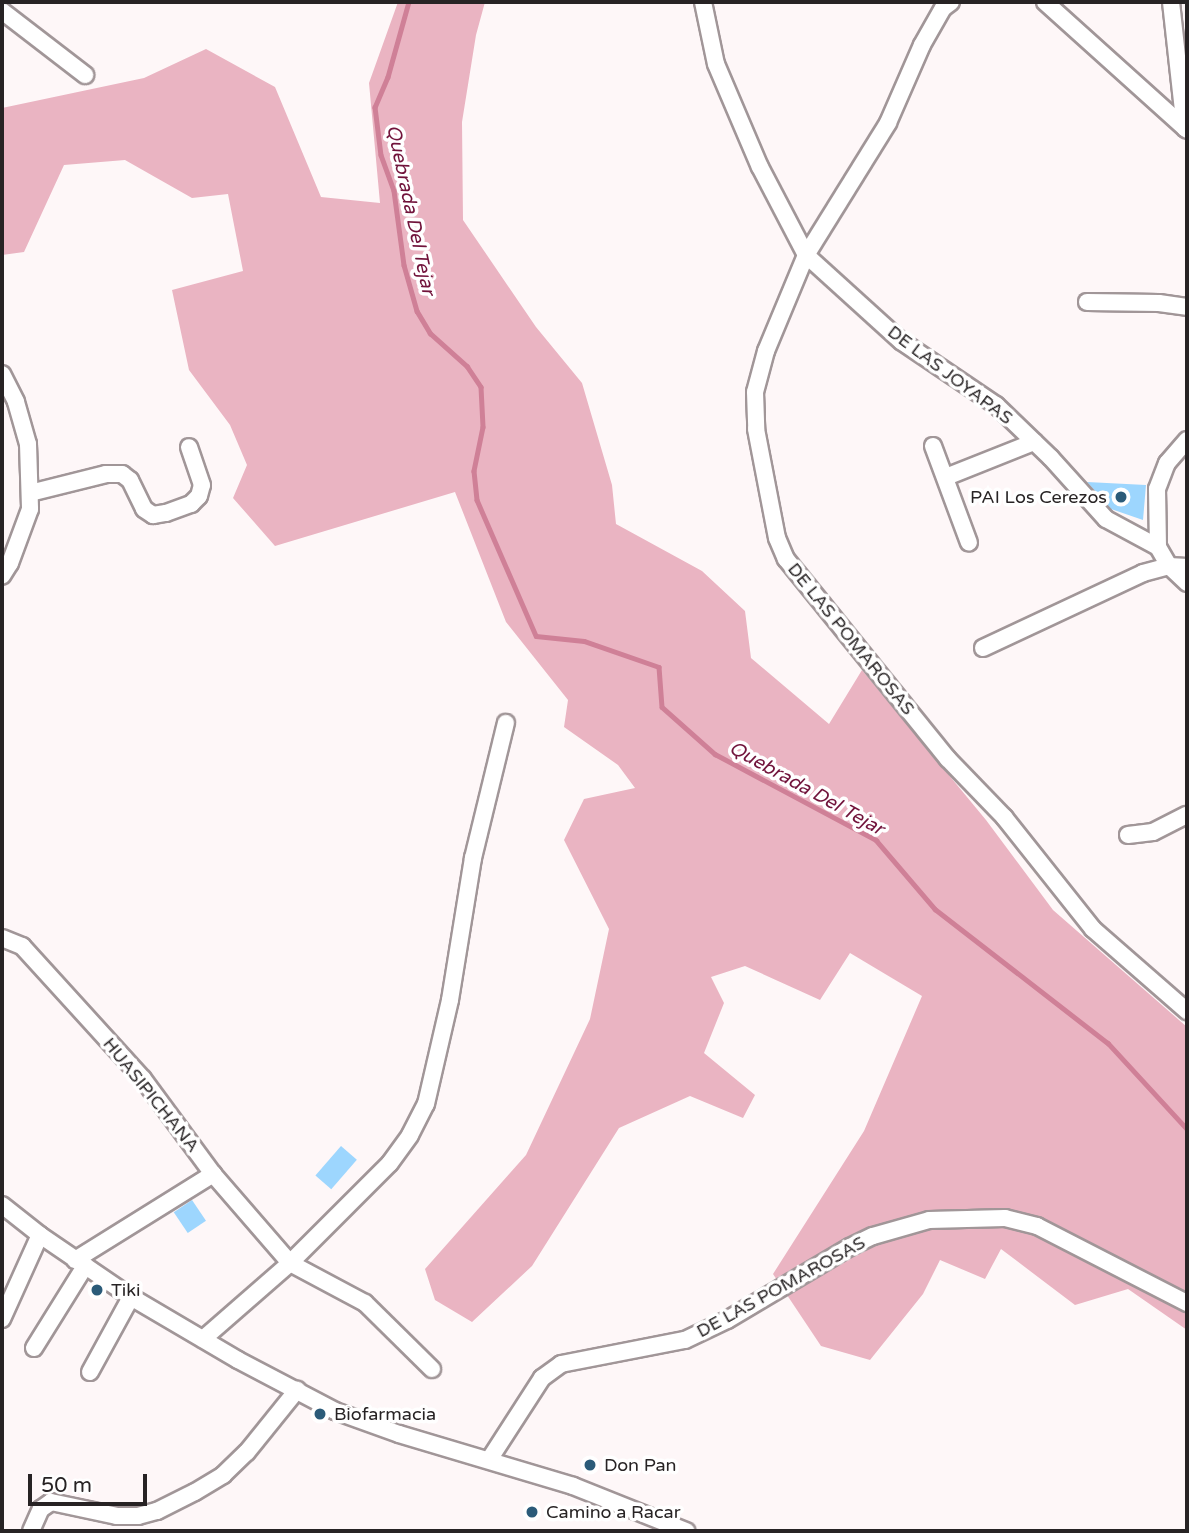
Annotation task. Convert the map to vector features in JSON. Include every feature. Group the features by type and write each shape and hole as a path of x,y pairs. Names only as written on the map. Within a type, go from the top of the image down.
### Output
{"street":[{"path":"703,2 716,64 760,167 806,255"},
{"path":"1045,2 1186,129"},
{"path":"1171,2 1180,22 1186,129"},
{"name":"DE LAS POMAROSAS","path":"944,4 922,45 888,123 806,255 766,351 755,391 756,429 777,538 786,559 948,758 1004,817 1093,929 1187,1011"},
{"path":"2,11 85,75"},
{"name":"DE LAS JOYAPAS","path":"806,255 901,341 996,405 1106,519 1158,547"},
{"path":"1087,302 1159,303 1187,307"},
{"path":"2,374 12,390 26,435 30,493 28,520 2,576"},
{"path":"1187,440 1167,463 1157,489 1158,547 1169,566 1187,583"},
{"path":"946,477 1034,442"},
{"path":"933,446 970,543"},
{"path":"30,493 106,474 122,474 130,480 144,509 153,515 166,513 191,503 199,496 202,485 189,447"},
{"path":"983,648 1143,573 1169,566 1187,567"},
{"path":"203,1339 290,1264 390,1163 410,1135 426,1104 450,1000 473,858 506,723"},
{"path":"1128,835 1153,832 1187,815"},
{"name":"HUASIPICHANA","path":"2,938 22,946 143,1079 213,1174 290,1264"},
{"path":"34,1348 80,1263 213,1174"},
{"path":"2,1205 40,1235 131,1297 335,1411 399,1434 573,1486 686,1531"},
{"name":"DE LAS POMAROSAS","path":"489,1460 542,1378 561,1364 685,1340 727,1320 850,1247 873,1236 929,1220 1005,1218 1037,1226 1187,1303"},
{"path":"2,1319 40,1235"},
{"path":"290,1264 365,1303 432,1369"},
{"path":"90,1372 131,1297"},
{"path":"32,1531 41,1509 51,1502 117,1516 138,1516 195,1492 223,1475 247,1452 297,1390"}],"shaded area":[{"path":"398,2 485,2 476,35 462,122 463,220 536,327 582,383 612,485 616,524 702,571 745,611 751,658 829,724 862,670 986,820 1053,910 1187,1027 1187,1330 1128,1289 1075,1305 1001,1249 985,1279 940,1260 923,1294 870,1360 821,1346 773,1274 864,1131 922,996 850,953 820,1000 745,966 711,977 724,1003 704,1053 755,1095 743,1118 690,1096 619,1128 532,1266 472,1322 435,1300 425,1269 526,1155 590,1019 609,929 564,840 584,799 635,788 618,765 564,727 568,700 506,622 455,492 275,546 233,498 247,465 230,425 189,370 172,290 243,271 228,194 192,198 125,160 64,165 24,252 2,255 2,108 144,78 206,49 275,87 321,197 380,203 369,83"}],"building":[{"name":"PAI Los Cerezos","path":"1087,482 1146,485 1143,520 1111,509"},
{"path":"341,1146 357,1160 331,1189 315,1175"},
{"path":"192,1200 206,1221 188,1233 174,1212"}],"waterway":[{"name":"Quebrada Del Tejar","path":"409,2 388,77 375,107 381,155 394,191 404,265 417,311 430,333 467,366 481,387 483,427 474,471 477,500 536,636 584,641 659,667 662,707 715,754 876,840 935,909 1108,1043 1187,1129"}],"place":[{"name":"PAI Los Cerezos","path":"1121,497"},
{"name":"Tiki","path":"97,1290"},
{"name":"Biofarmacia","path":"320,1414"},
{"name":"Don Pan","path":"590,1465"},
{"name":"Camino a Racar","path":"532,1512"}]}
